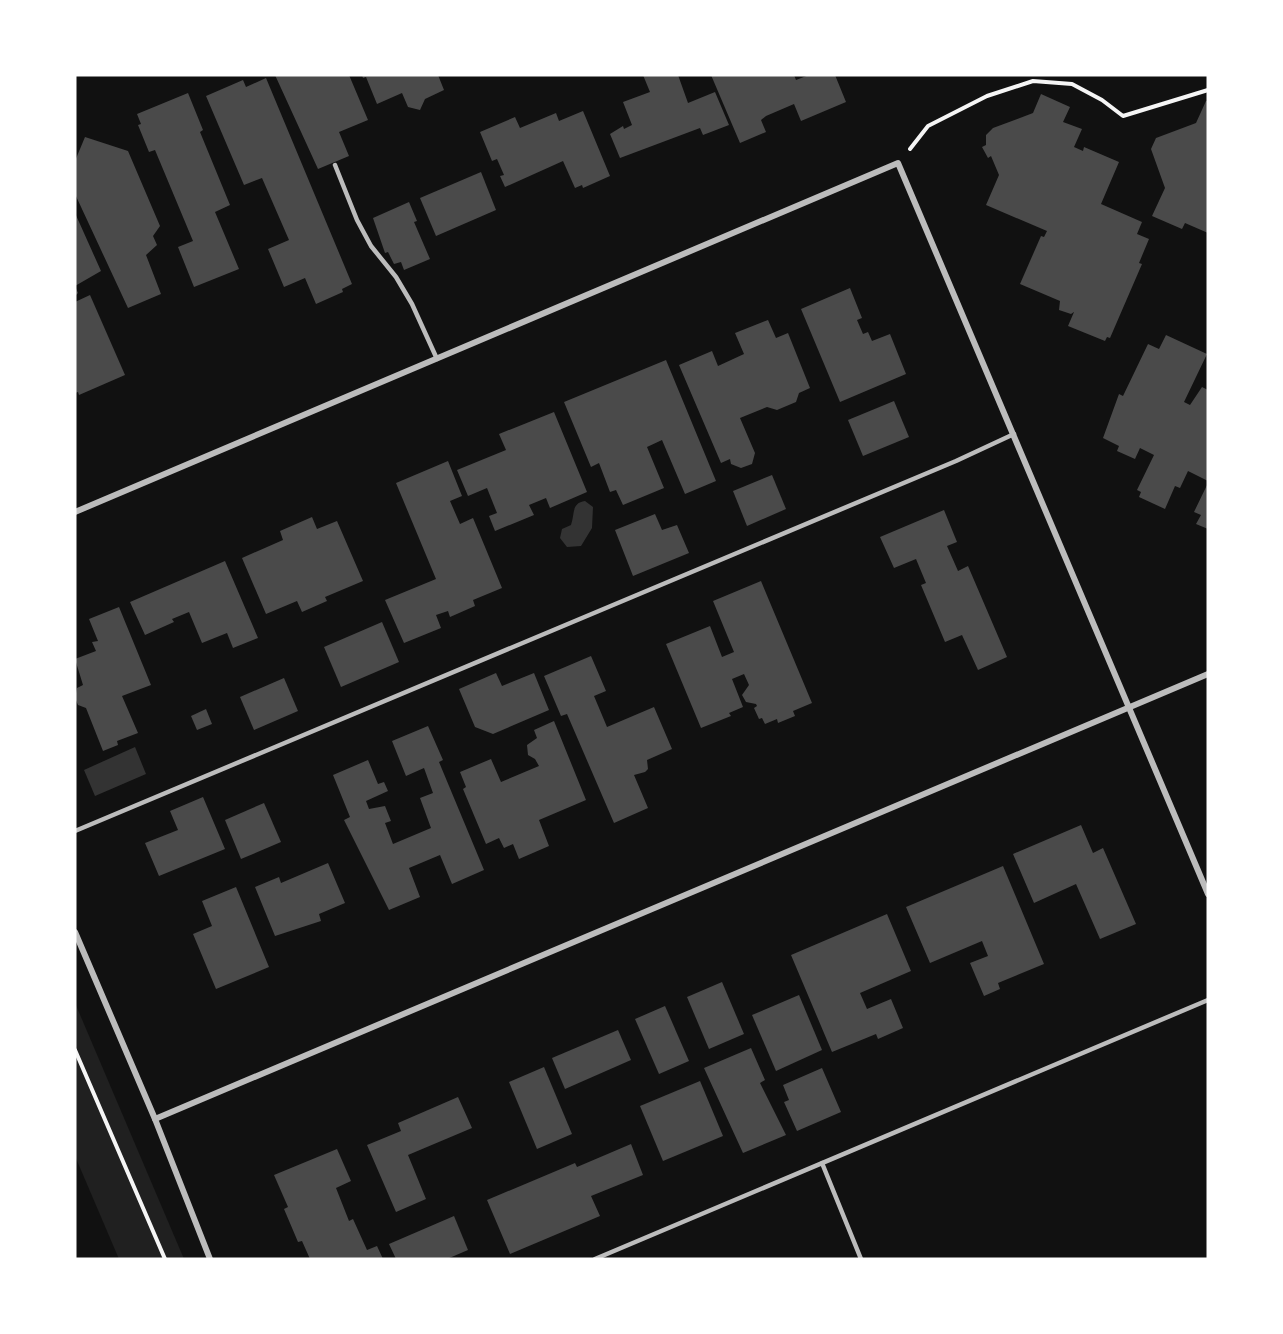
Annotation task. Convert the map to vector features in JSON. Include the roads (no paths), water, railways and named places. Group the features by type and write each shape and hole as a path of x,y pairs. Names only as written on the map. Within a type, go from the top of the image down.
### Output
{"street":[{"path":"75,512 898,163 1208,894"},
{"path":"155,1119 1208,674"},
{"path":"75,932 155,1119 210,1259"}],"lane":[{"path":"335,165 357,220 371,246 396,277 412,304 437,359"},
{"path":"75,831 956,461 1014,434"},
{"path":"595,1259 1208,1000"},
{"path":"822,1163 861,1259"}]}
